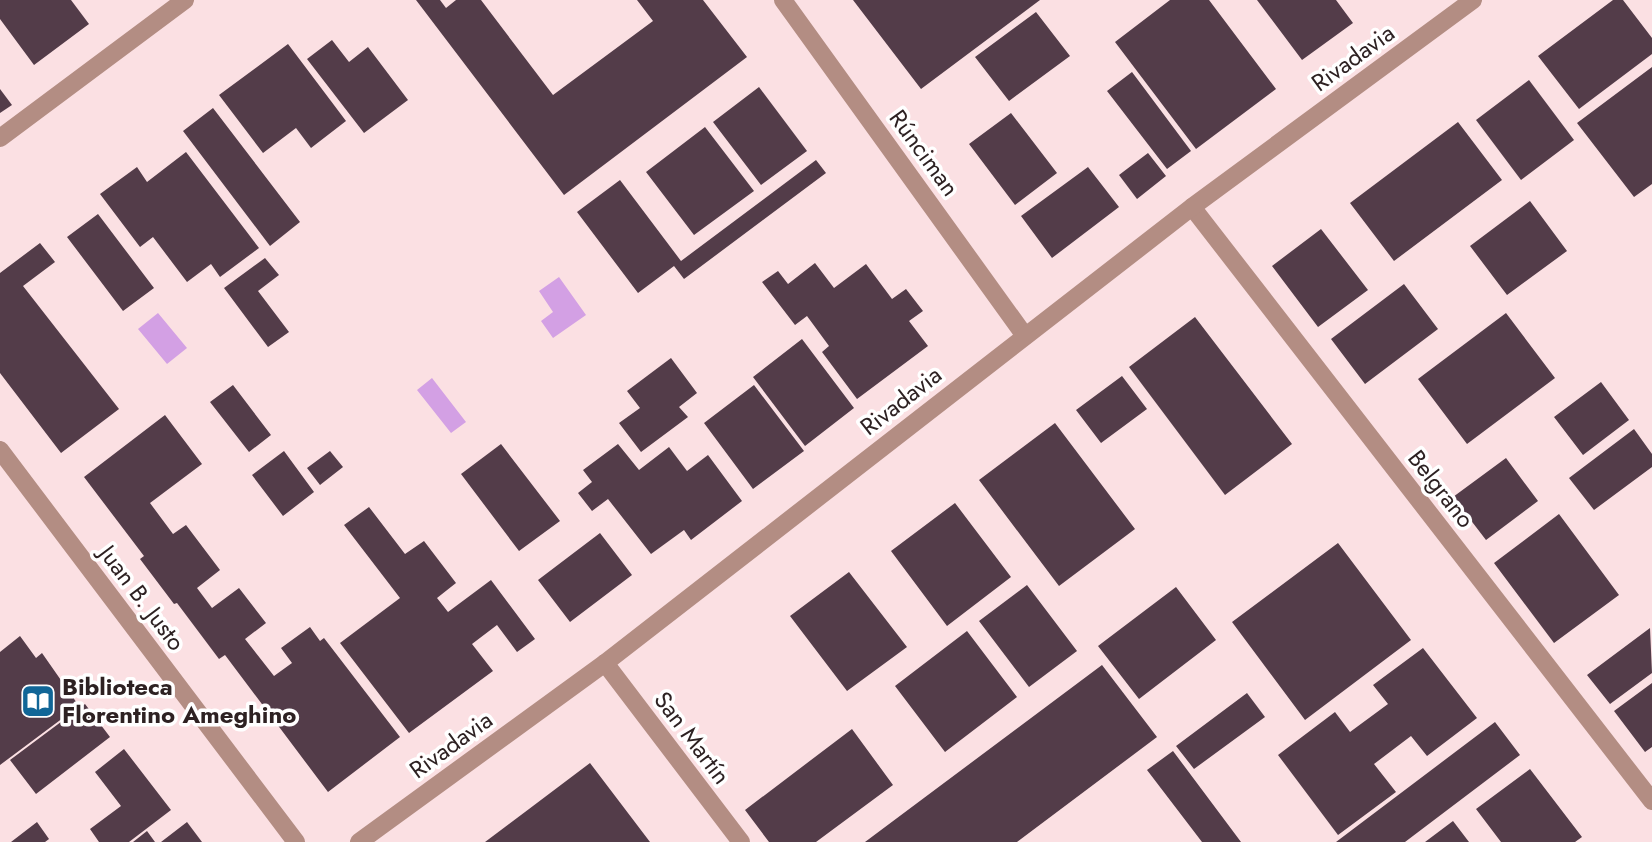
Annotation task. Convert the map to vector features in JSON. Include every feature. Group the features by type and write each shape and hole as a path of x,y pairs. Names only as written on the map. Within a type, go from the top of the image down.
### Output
{"street":[{"path":"0,138 185,0"},
{"name":"Rúnciman","path":"783,0 1025,335"},
{"name":"Rivadavia","path":"359,842 605,663 1192,207 1474,0"},
{"name":"Belgrano","path":"1192,207 1652,802"},
{"name":"Juan B. Justo","path":"0,450 296,842"},
{"name":"San Martín","path":"605,663 741,842"}],"shaded area":[{"path":"559,277 586,315 553,338 541,321 553,312 539,291"},
{"path":"158,313 187,348 167,364 138,329"},
{"path":"432,378 466,422 451,433 417,390"}],"building":[{"path":"0,0 71,0 89,24 34,65 0,19"},
{"path":"416,0 440,0 446,8 456,0 481,0 553,95 653,21 637,0 703,0 747,57 564,195"},
{"path":"853,0 1040,0 921,89"},
{"path":"1170,0 1209,0 1276,89 1196,149 1115,42"},
{"path":"1257,0 1336,0 1353,23 1302,60"},
{"path":"1613,0 1623,0 1652,38 1652,54 1579,109 1538,56"},
{"path":"1036,12 1070,56 1009,101 975,57"},
{"path":"332,40 349,62 368,47 408,100 364,133 307,59"},
{"path":"288,44 346,121 311,148 296,128 263,153 219,95"},
{"path":"1652,67 1652,184 1634,197 1577,123"},
{"path":"1132,72 1191,151 1167,169 1107,91"},
{"path":"1529,80 1574,140 1521,180 1476,120"},
{"path":"759,87 807,151 761,185 713,122"},
{"path":"0,89 12,105 0,113"},
{"path":"213,108 300,222 270,246 183,131"},
{"path":"1011,113 1057,173 1015,205 969,144"},
{"path":"1458,122 1502,180 1394,261 1350,203"},
{"path":"705,127 754,191 694,235 646,172"},
{"path":"186,152 259,248 220,277 211,264 187,282 153,237 140,247 100,194 137,167 147,182"},
{"path":"1148,153 1166,176 1137,199 1119,175"},
{"path":"816,160 826,173 684,279 674,266 638,293 577,212 620,180 681,261"},
{"path":"1088,167 1119,207 1052,258 1021,216"},
{"path":"1530,201 1567,251 1507,295 1470,246"},
{"path":"98,214 154,288 123,311 67,237"},
{"path":"1321,229 1368,290 1318,327 1272,266"},
{"path":"40,243 55,262 23,286 119,409 61,453 0,373 0,273"},
{"path":"265,258 279,275 258,291 289,332 268,347 224,288"},
{"path":"815,263 834,288 866,264 892,299 906,289 923,311 909,321 928,346 857,399 822,352 829,346 807,316 795,325 762,282 778,271 788,284"},
{"path":"1404,284 1438,329 1365,384 1331,339"},
{"path":"1506,313 1555,378 1467,444 1418,379"},
{"path":"1195,317 1292,444 1225,495 1129,367"},
{"path":"802,339 854,408 805,446 753,377"},
{"path":"671,358 697,393 679,407 688,417 641,452 619,423 640,408 627,391"},
{"path":"1122,376 1147,409 1101,443 1076,410"},
{"path":"1601,382 1629,420 1583,455 1554,417"},
{"path":"233,385 271,435 249,452 210,402"},
{"path":"754,385 804,451 753,489 704,423"},
{"path":"165,415 202,464 150,503 173,534 186,525 220,570 197,588 212,608 239,588 266,623 245,639 274,676 292,663 281,648 310,627 320,641 324,638 400,737 328,792 225,655 219,659 177,603 174,604 140,559 144,556 84,477"},
{"path":"1055,423 1135,529 1059,586 979,480"},
{"path":"1634,429 1652,454 1652,467 1594,510 1569,478"},
{"path":"501,444 560,521 519,551 461,474"},
{"path":"618,444 639,470 669,447 687,471 708,455 742,501 691,540 684,530 651,554 608,499 592,511 578,493 592,482 583,470"},
{"path":"284,451 314,492 283,516 252,475"},
{"path":"330,451 343,467 320,485 307,468"},
{"path":"1506,458 1538,501 1486,540 1453,497"},
{"path":"955,503 1011,577 947,626 891,551"},
{"path":"369,507 405,554 424,541 456,583 437,598 448,612 491,580 535,639 517,652 497,625 472,644 493,671 409,733 340,643 400,598 344,525"},
{"path":"1559,514 1619,595 1554,643 1494,563"},
{"path":"600,533 632,575 570,622 538,580"},
{"path":"1338,543 1411,640 1305,720 1232,622"},
{"path":"849,572 907,647 847,691 790,616"},
{"path":"1027,585 1077,651 1029,687 979,621"},
{"path":"1176,587 1216,640 1139,699 1098,646"},
{"path":"1650,628 1652,673 1610,704 1587,675"},
{"path":"967,631 1017,697 945,752 895,686"},
{"name":"Biblioteca Florentino Ameghino","path":"20,636 36,658 42,653 79,706 0,765 0,652"},
{"path":"1423,648 1477,718 1427,756 1411,736 1374,764 1396,792 1338,835 1278,755 1335,712 1350,732 1388,704 1373,685"},
{"path":"1102,665 1157,737 1017,842 865,842"},
{"path":"1652,683 1652,747 1645,752 1614,711"},
{"path":"1247,693 1265,717 1194,769 1176,746"},
{"path":"85,704 110,737 36,794 10,760"},
{"path":"1495,722 1520,755 1405,842 1336,842"},
{"path":"852,729 893,785 816,842 769,842 745,810"},
{"path":"124,749 171,810 129,842 99,842 90,829 121,806 95,772"},
{"path":"1173,751 1241,842 1202,842 1147,770"},
{"path":"590,763 650,842 485,842 529,809"},
{"path":"1530,769 1582,837 1575,842 1501,842 1476,809"},
{"path":"1453,821 1469,842 1425,842"},
{"path":"37,822 49,839 45,842 11,842"},
{"path":"187,822 202,842 161,842"},
{"path":"147,831 155,842 133,842"}],"place":[{"name":"Biblioteca Florentino Ameghino","path":"38,701"}]}
